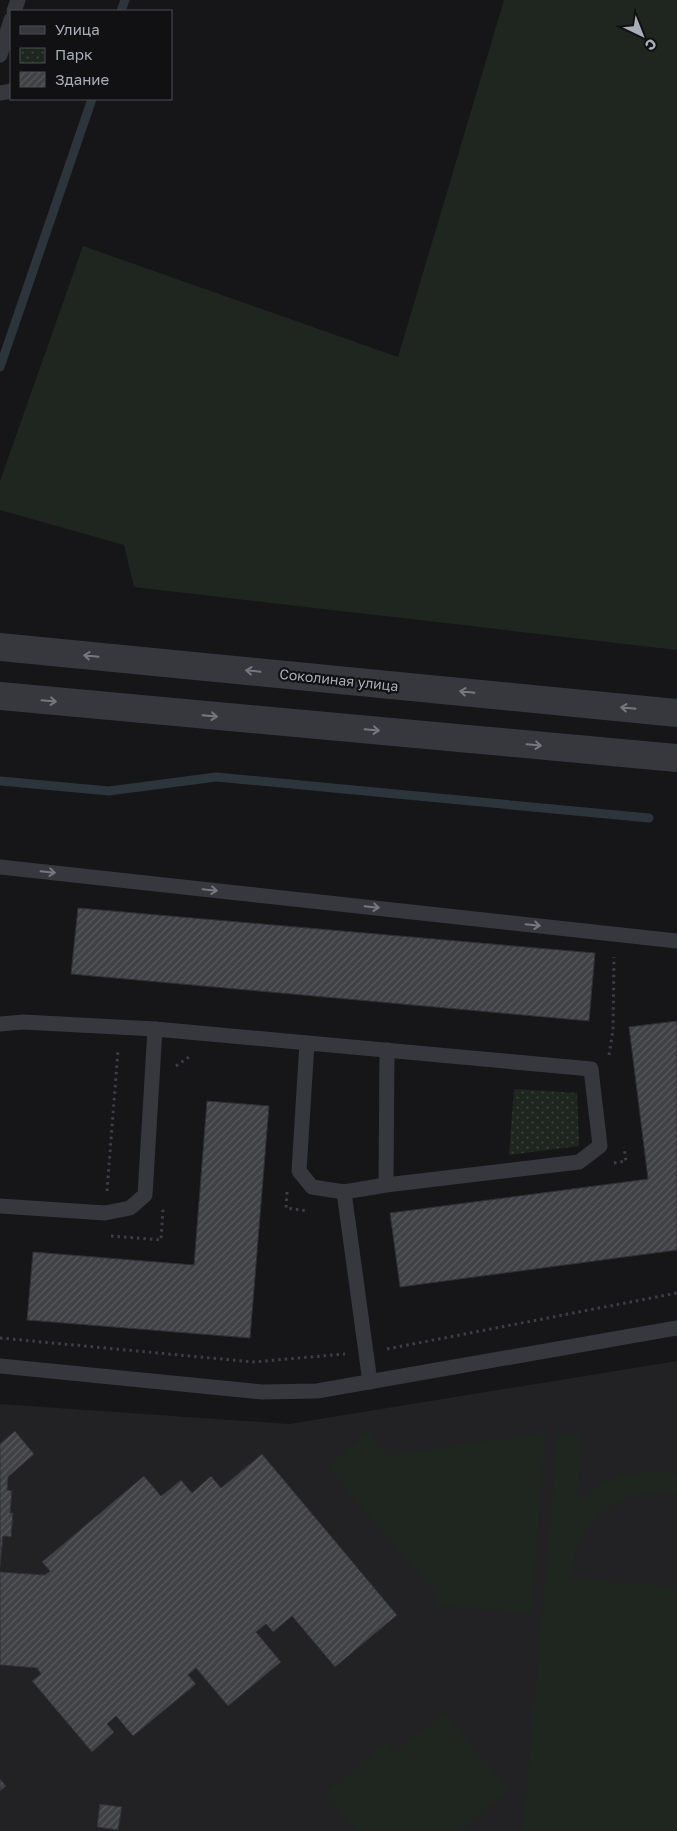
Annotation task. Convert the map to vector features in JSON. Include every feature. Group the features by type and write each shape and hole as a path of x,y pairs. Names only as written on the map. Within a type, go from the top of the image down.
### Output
{"street":[{"name":"Соколиная улица","path":"0,647 677,712"},
{"path":"0,696 677,758"}],"lane":[{"path":"0,55 10,23"},
{"path":"0,867 677,941"},
{"path":"0,1024 24,1022 155,1029 591,1069 600,1146 579,1162 386,1185 344,1192 312,1187 299,1171 307,1043"},
{"path":"0,1206 105,1214 130,1208 144,1195 155,1029"},
{"path":"386,1185 387,1050"},
{"path":"344,1192 370,1382"},
{"path":"0,1366 262,1392 317,1391 677,1328"}],"path":[{"path":"608,1061 613,1030 614,955"},
{"path":"105,1214 120,1027"},
{"path":"175,1067 189,1057 199,1058"},
{"path":"607,1165 626,1161 623,1143"},
{"path":"287,1189 286,1208 311,1211"},
{"path":"104,1236 160,1240 164,1202"},
{"path":"0,1338 253,1362 366,1352 677,1293"}],"shaded area":[{"path":"677,1361 677,1831 0,1831 0,1404 289,1424"}],"green space":[{"path":"504,0 677,0 677,650 134,587 124,545 0,510 0,481 83,246 398,357"},
{"path":"514,1089 577,1093 579,1146 509,1155"},
{"path":"368,1432 388,1455 546,1432 531,1613 435,1605 436,1594 327,1467"},
{"path":"558,1433 582,1435 577,1499 618,1475 666,1471 677,1474 677,1495 666,1492 628,1496 599,1514 578,1542 570,1578 677,1587 677,1831 523,1831"},
{"path":"444,1712 509,1789 461,1831 357,1831 325,1794 386,1742 395,1753"}],"building":[{"path":"78,908 595,953 589,1021 71,974"},
{"path":"677,1021 677,1250 400,1287 390,1213 648,1179 629,1027"},
{"path":"207,1101 269,1106 250,1338 27,1320 33,1252 194,1265"},
{"path":"15,1431 34,1454 8,1477 7,1490 12,1491 10,1513 13,1513 11,1537 3,1536 0,1567 0,1444"},
{"path":"262,1454 397,1615 335,1667 292,1616 273,1632 266,1624 256,1632 281,1662 228,1706 196,1668 188,1675 196,1684 133,1736 116,1716 107,1724 114,1732 92,1752 32,1681 41,1674 37,1668 0,1665 0,1572 45,1575 50,1571 42,1562 144,1476 161,1496 181,1480 192,1493 211,1476 221,1488"},
{"path":"0,1779 6,1786 0,1791"},
{"path":"100,1804 122,1807 118,1830 97,1827"}],"waterway":[{"path":"121,10 125,0"},
{"path":"0,367 92,100"},
{"path":"0,781 109,791 216,777 649,818"}]}
